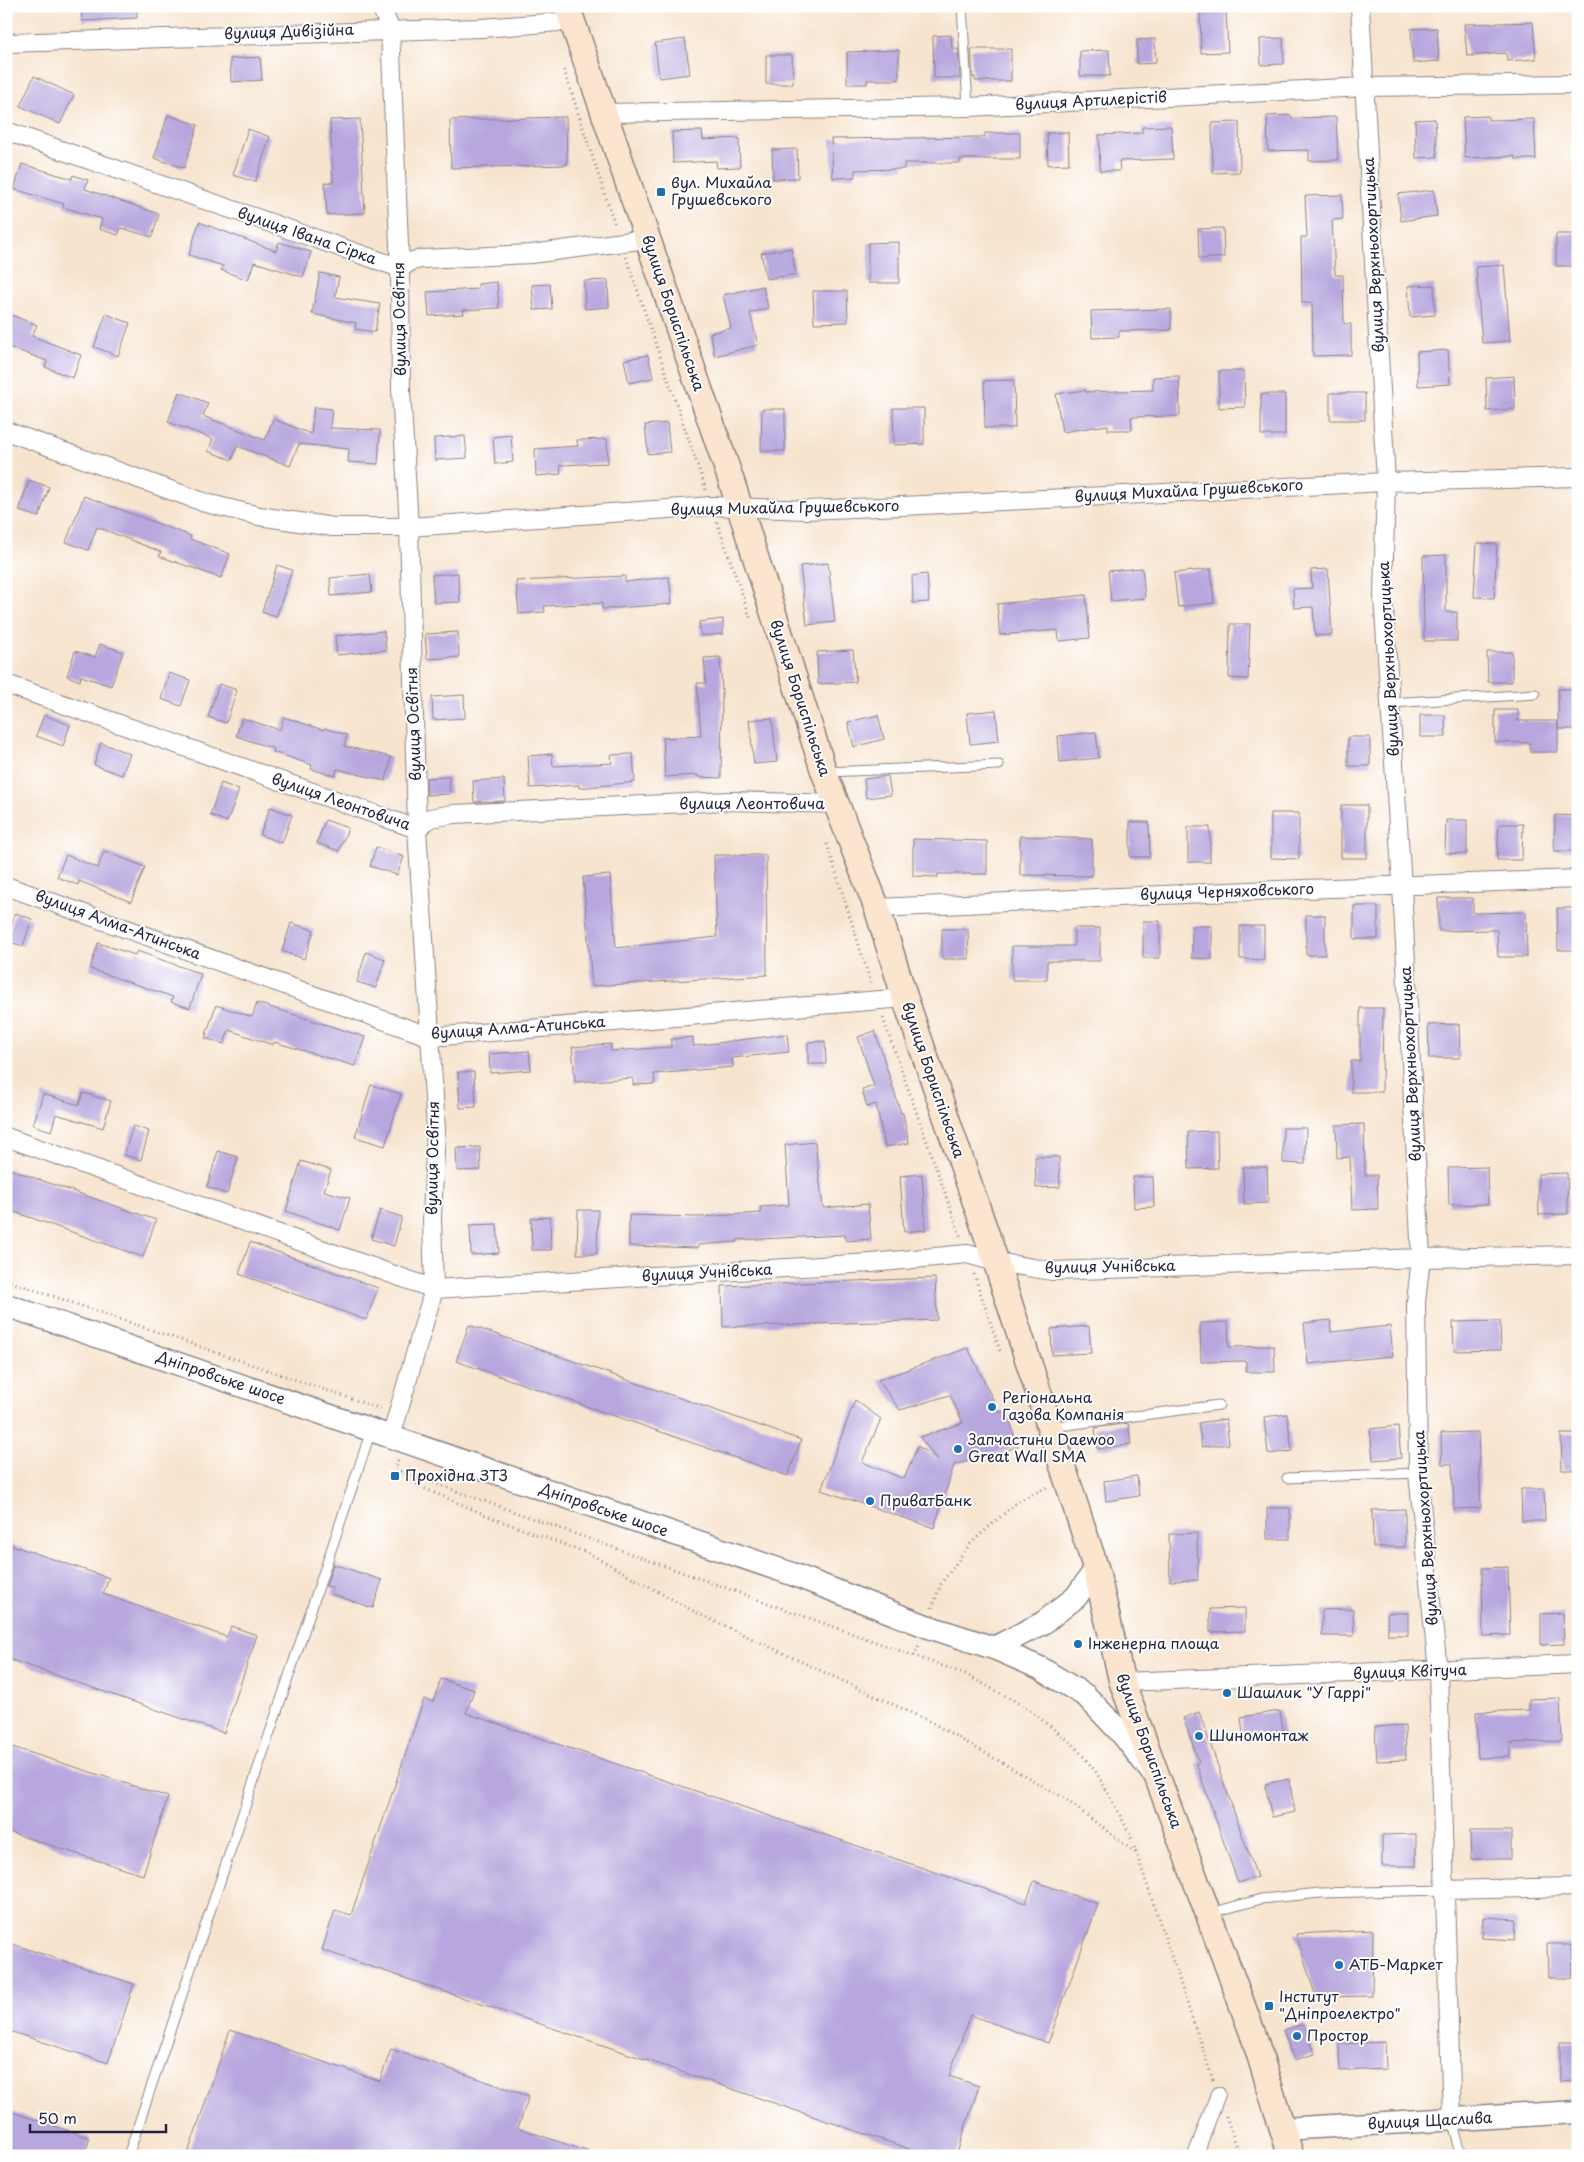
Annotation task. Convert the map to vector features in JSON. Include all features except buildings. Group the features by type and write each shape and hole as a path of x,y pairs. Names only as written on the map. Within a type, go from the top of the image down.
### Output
{"main road":[{"name":"вулиця Бориспільська","path":"570,14 739,508 824,772 877,908 905,998 1051,1427 1096,1569 1122,1682 1254,2036 1291,2156"}],"street":[{"name":"вулиця Освітня","path":"381,6 390,29 400,268 401,390 409,528 418,829 436,1129 432,1217 434,1289 389,1436"},
{"name":"вулиця Верхньохортицька","path":"1360,6 1386,482 1383,595 1402,886 1421,1258 1416,1302 1418,1473 1438,1671 1452,2121"},
{"name":"вулиця Дивізійна","path":"6,42 390,29 482,28 570,14"},
{"name":"вулиця Артилерістів","path":"604,113 968,107 1365,87 1578,84"},
{"name":"вулиця Івана Сірка","path":"6,131 400,268"},
{"path":"400,268 412,261 422,259 531,254 647,239"},
{"name":"вулиця Михайла Грушевського","path":"6,431 206,503 259,516 333,527 409,528 712,506 806,510 1386,482 1578,477"},
{"name":"вулиця Леонтовича","path":"6,684 418,829 430,818 454,814 730,801 838,804"},
{"name":"вулиця Черняховського","path":"877,908 1578,879"},
{"name":"вулиця Алма-Атинська","path":"6,886 431,1037 905,998"},
{"path":"6,1137 434,1289"},
{"name":"вулиця Учнівська","path":"434,1289 871,1263 967,1254 996,1262 1052,1271 1421,1258 1578,1255"},
{"name":"Дніпровське шосе","path":"6,1305 792,1574 926,1626 994,1648 1040,1668 1086,1696 1124,1736 1159,1782"},
{"path":"994,1648 1043,1623 1076,1597 1096,1569"},
{"name":"вулиця Квітуча","path":"1122,1682 1578,1664"},
{"path":"1444,1890 1578,1887"},
{"path":"1195,2156 1218,2094"},
{"name":"вулиця Щаслива","path":"1282,2129 1452,2121 1578,2112"}],"lane":[{"path":"962,6 968,107"},
{"path":"1390,703 1535,694"},
{"path":"824,772 999,765"},
{"path":"1051,1427 1219,1406"},
{"path":"128,2156 389,1436"},
{"path":"1287,1478 1418,1473"},
{"path":"1208,1914 1261,1899 1320,1893 1444,1890"},
{"path":"1452,2121 1462,2156"}],"path":[{"path":"564,68 621,242 754,627"},
{"path":"826,841 876,1001 1002,1357"},
{"path":"389,1436 395,1469 421,1487 590,1554 697,1613 931,1722 1064,1798 1138,1854"},
{"path":"395,1469 965,1674 1024,1706 1073,1744 1097,1772 1130,1834 1240,2156"},
{"path":"914,1656 940,1584 970,1544 1017,1502 1048,1489 1044,1479"}],"place":[{"name":"вул. Михайла Грушевського","path":"661,192"},
{"name":"Регіональна Газова Компанія","path":"992,1407"},
{"name":"Запчастини Daewoo Great Wall SMA","path":"958,1449"},
{"name":"Прохідна ЗТЗ","path":"395,1476"},
{"name":"ПриватБанк","path":"870,1501"},
{"name":"Інженерна площа","path":"1078,1644"},
{"name":"Шашлик \"У Гаррі\"","path":"1227,1693"},
{"name":"Шиномонтаж","path":"1199,1736"},
{"name":"АТБ-Маркет","path":"1339,1965"},
{"name":"Інститут \"Дніпроелектро\"","path":"1269,2006"},
{"name":"Простор","path":"1297,2036"}]}
